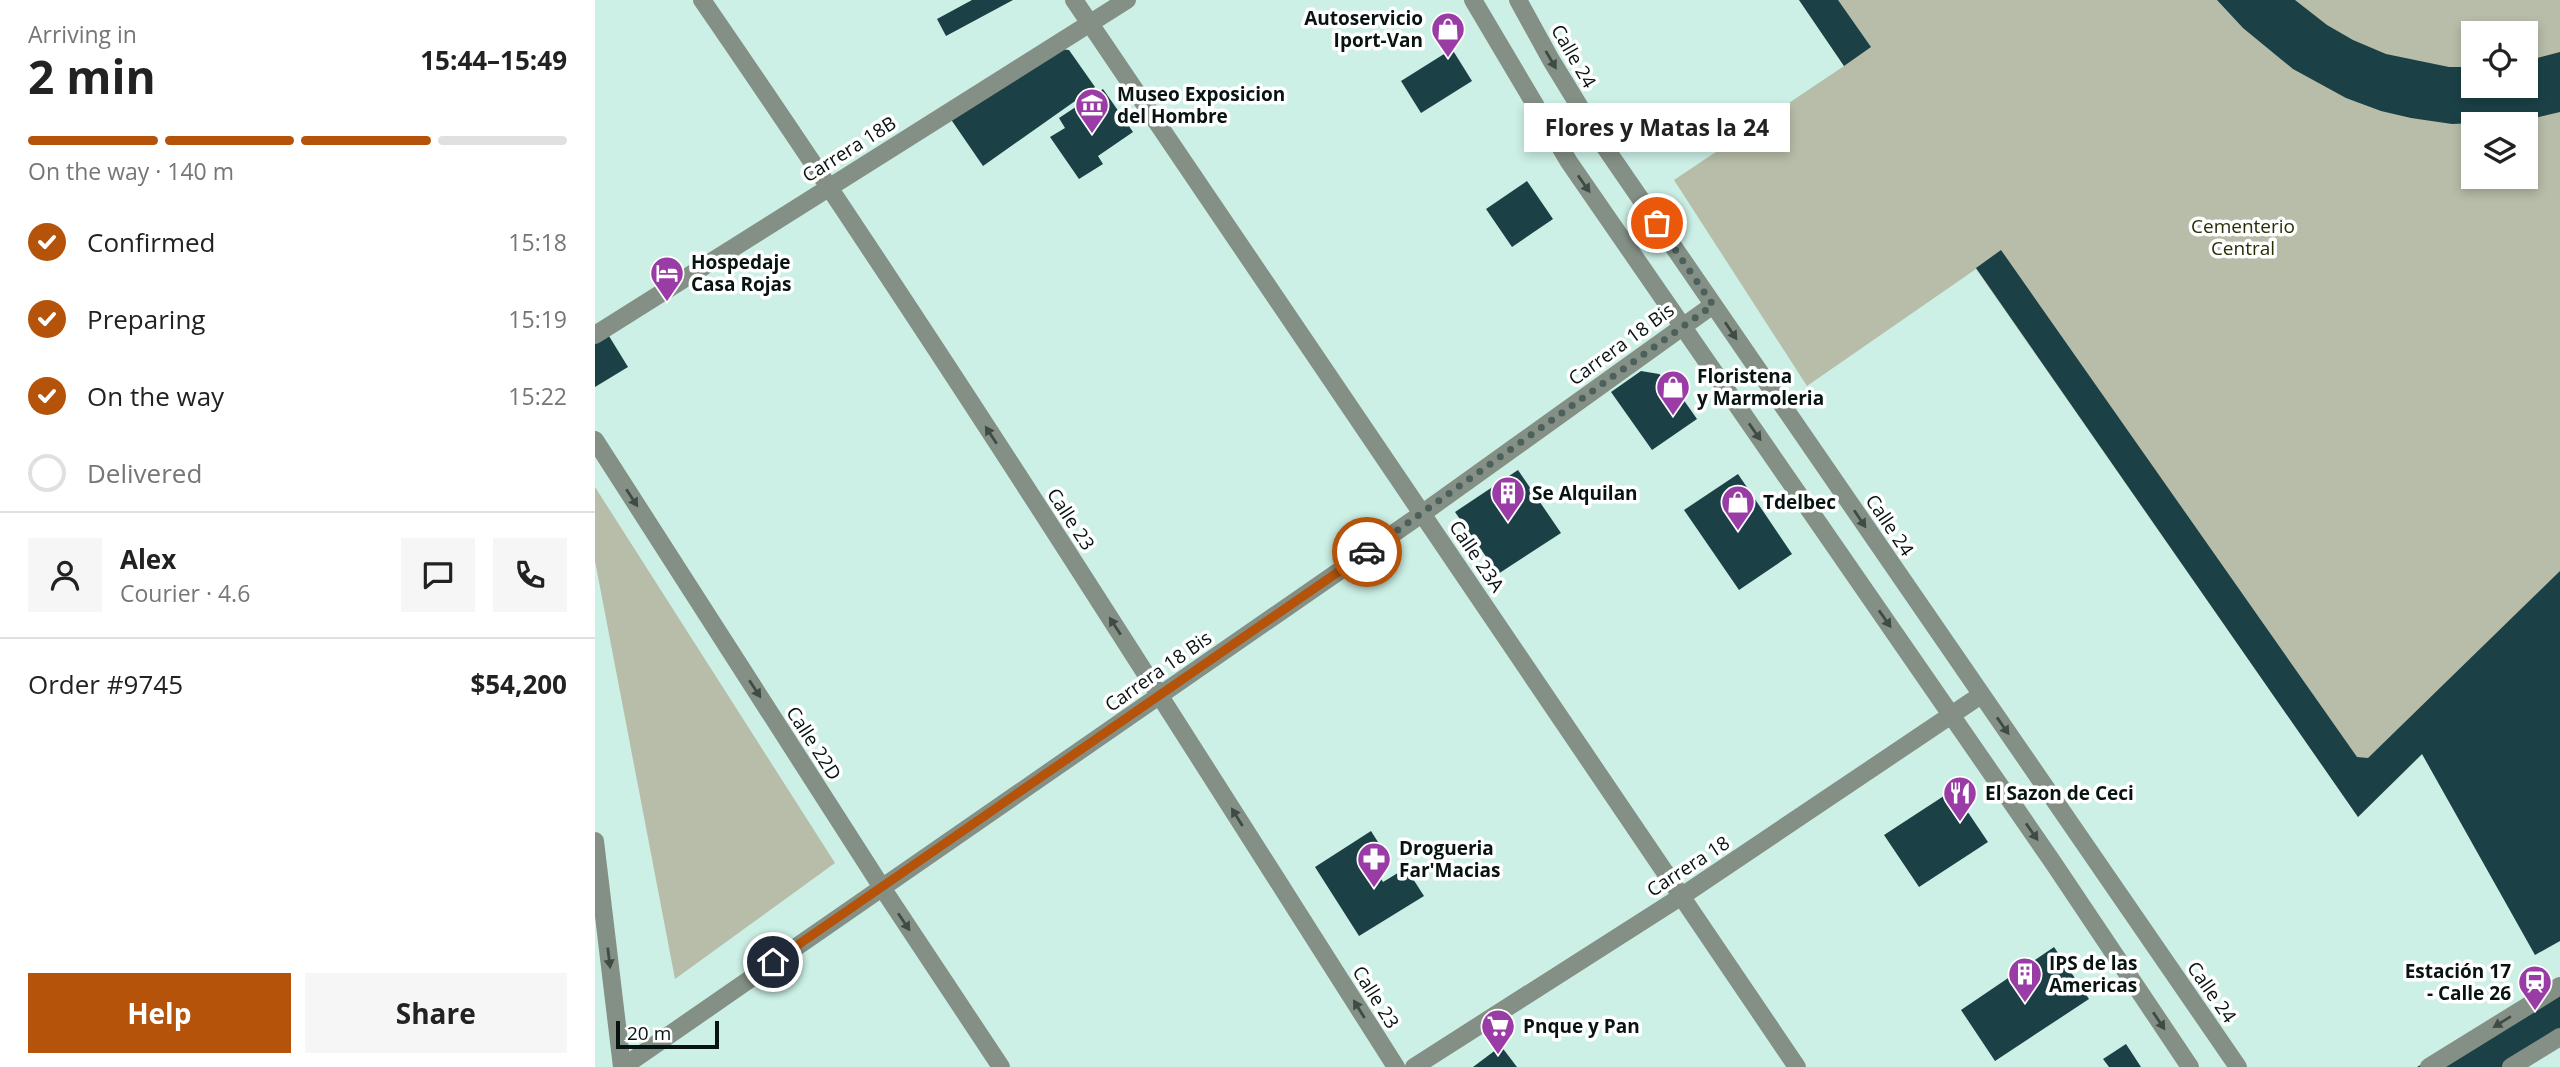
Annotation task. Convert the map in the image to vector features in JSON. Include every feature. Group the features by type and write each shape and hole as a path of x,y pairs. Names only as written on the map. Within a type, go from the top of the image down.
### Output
{"street":[{"name":"Calle 23","path":"702,0 830,186 1396,1067"},
{"name":"Calle 23A","path":"1074,0 1797,1067"},
{"name":"Carrera 18B","path":"595,335 1126,0"},
{"path":"1473,0 1569,162 2190,1067"},
{"name":"Calle 24","path":"1518,0 1551,61 1600,140 2238,1067"},
{"name":"Carrera 18 Bis","path":"623,1067 1423,513 1713,305"},
{"name":"Calle 22D","path":"595,440 881,886 1001,1067"},
{"name":"Carrera 18","path":"1414,1067 1682,896 1981,695"},
{"path":"595,841 623,1067"},
{"path":"2429,1067 2560,986"},
{"path":"2511,1067 2560,1037"}],"green space":[{"name":"Cementerio Central","path":"1799,0 2560,0 2560,620 2358,817 1976,269 1807,386 1674,180 1844,66"},
{"path":"595,487 835,863 675,979 595,561"}],"building":[{"path":"972,0 1013,0 946,36 937,19"},
{"path":"1799,0 1838,0 1871,47 1844,66"},
{"path":"2217,0 2295,0 2327,25 2386,54 2461,67 2461,98 2538,98 2538,58 2560,52 2560,112 2538,117 2538,112 2461,112 2461,124 2452,124 2381,111 2346,98 2293,69 2243,28"},
{"path":"1051,48 1069,50 1095,87 983,166 950,118"},
{"path":"1452,49 1472,81 1421,113 1401,81"},
{"name":"Museo Exposicion del Hombre","path":"1103,89 1133,132 1098,156 1103,164 1079,179 1050,137 1065,128 1059,118"},
{"path":"1527,181 1553,219 1512,247 1486,209"},
{"path":"2001,250 2357,757 2368,758 2560,571 2560,941 2535,955 2422,754 2358,817 1976,268"},
{"path":"609,336 628,367 595,387 595,344"},
{"path":"1641,371 1659,374 1671,382 1697,419 1652,450 1611,392"},
{"name":"Se Alquilan","path":"1518,470 1561,533 1498,574 1455,512"},
{"name":"Tdelbec","path":"1738,474 1792,554 1739,590 1684,510"},
{"path":"1953,790 1988,842 1919,887 1884,835"},
{"name":"Drogueria Far'Macias","path":"1371,831 1383,850 1368,858 1383,882 1406,868 1424,896 1359,936 1315,867"},
{"name":"IPS de las Americas","path":"2054,947 2089,999 1995,1061 1961,1010"},
{"name":"Estación 17 - Calle 26","path":"2560,982 2560,1042 2519,1067 2417,1067"},
{"path":"2126,1044 2141,1067 2109,1067 2103,1059"},
{"name":"Pnque y Pan","path":"1501,1046 1517,1067 1473,1067"}],"way so far":[{"path":"1367,552 1713,305 1657,223"}],"place":[{"name":"Autoservicio Iport-Van","path":"1448,59"},
{"name":"Museo Exposicion del Hombre","path":"1092,135"},
{"name":"Flores y Matas la 24","path":"1657,223"},
{"name":"Hospedaje Casa Rojas","path":"667,303"},
{"name":"Floristena y Marmoleria","path":"1673,417"},
{"name":"Se Alquilan","path":"1508,523"},
{"name":"Tdelbec","path":"1738,532"},
{"name":"El Sazon de Ceci","path":"1960,823"},
{"name":"Drogueria Far'Macias","path":"1374,889"},
{"name":"IPS de las Americas","path":"2025,1004"},
{"name":"Estación 17 - Calle 26","path":"2535,1012"},
{"name":"Pnque y Pan","path":"1498,1056"}],"route":[{"path":"773,962 1367,552"}]}
